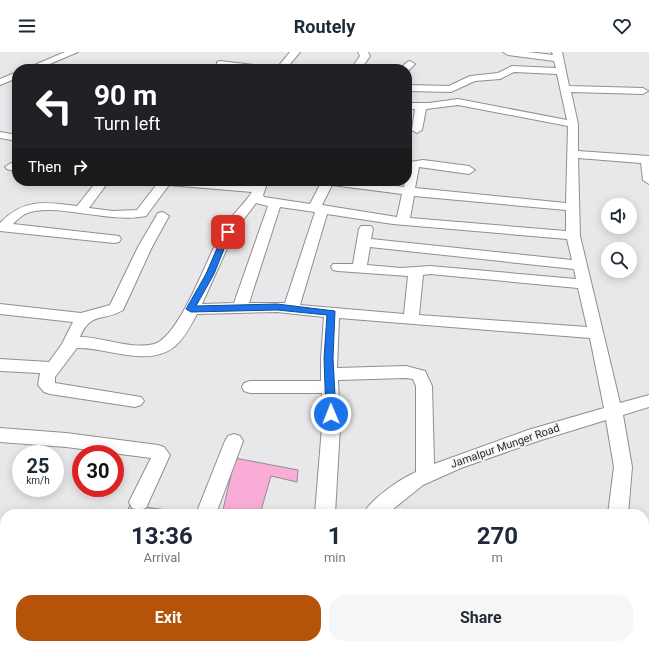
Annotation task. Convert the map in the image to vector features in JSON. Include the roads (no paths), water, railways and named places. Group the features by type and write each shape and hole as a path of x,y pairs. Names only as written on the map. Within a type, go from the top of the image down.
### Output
{"street":[{"path":"43,64 73,52"},
{"path":"285,64 295,52"},
{"path":"359,64 365,56 363,52"},
{"path":"508,52 559,60"},
{"path":"559,60 573,124 573,236 613,411 623,467 619,509"},
{"path":"412,88 446,89 473,78 500,76 512,69 559,60"},
{"path":"0,82 12,77"},
{"path":"446,89 453,102"},
{"path":"565,89 643,90"},
{"path":"412,106 453,102 573,124"},
{"path":"417,130 421,106"},
{"path":"0,135 12,137"},
{"path":"574,154 647,160 649,180"},
{"path":"412,168 418,163 469,170"},
{"path":"80,210 99,186"},
{"path":"1,227 20,212 32,208 80,210 129,215 141,213 162,186"},
{"path":"232,186 259,188"},
{"path":"291,308 318,208 326,186"},
{"path":"370,186 572,207"},
{"path":"403,221 409,186"},
{"path":"259,188 259,200 403,221 573,236"},
{"path":"69,346 81,342 150,350 160,348 170,341 191,309 207,280 228,232 238,215 259,188"},
{"path":"240,307 276,202"},
{"path":"135,401 50,388 46,385 46,381 53,368 69,346 83,318 90,313 112,310 118,307 145,247 163,216"},
{"path":"1,227 114,239"},
{"path":"359,268 365,236 579,265"},
{"path":"338,267 401,272 430,270 584,284"},
{"path":"411,319 416,271"},
{"path":"191,309 240,307 291,308 332,313 596,333"},
{"path":"0,309 83,318"},
{"path":"325,509 331,426 329,343 332,313"},
{"path":"0,365 53,368"},
{"path":"250,387 330,381 406,372 419,375 424,386 425,476"},
{"name":"Jamalpur Munger Road","path":"379,509 397,493 425,476 454,463 534,435 649,400"},
{"path":"0,435 66,440 158,452 161,455 160,459 139,502"},
{"path":"208,509 234,441"}]}
